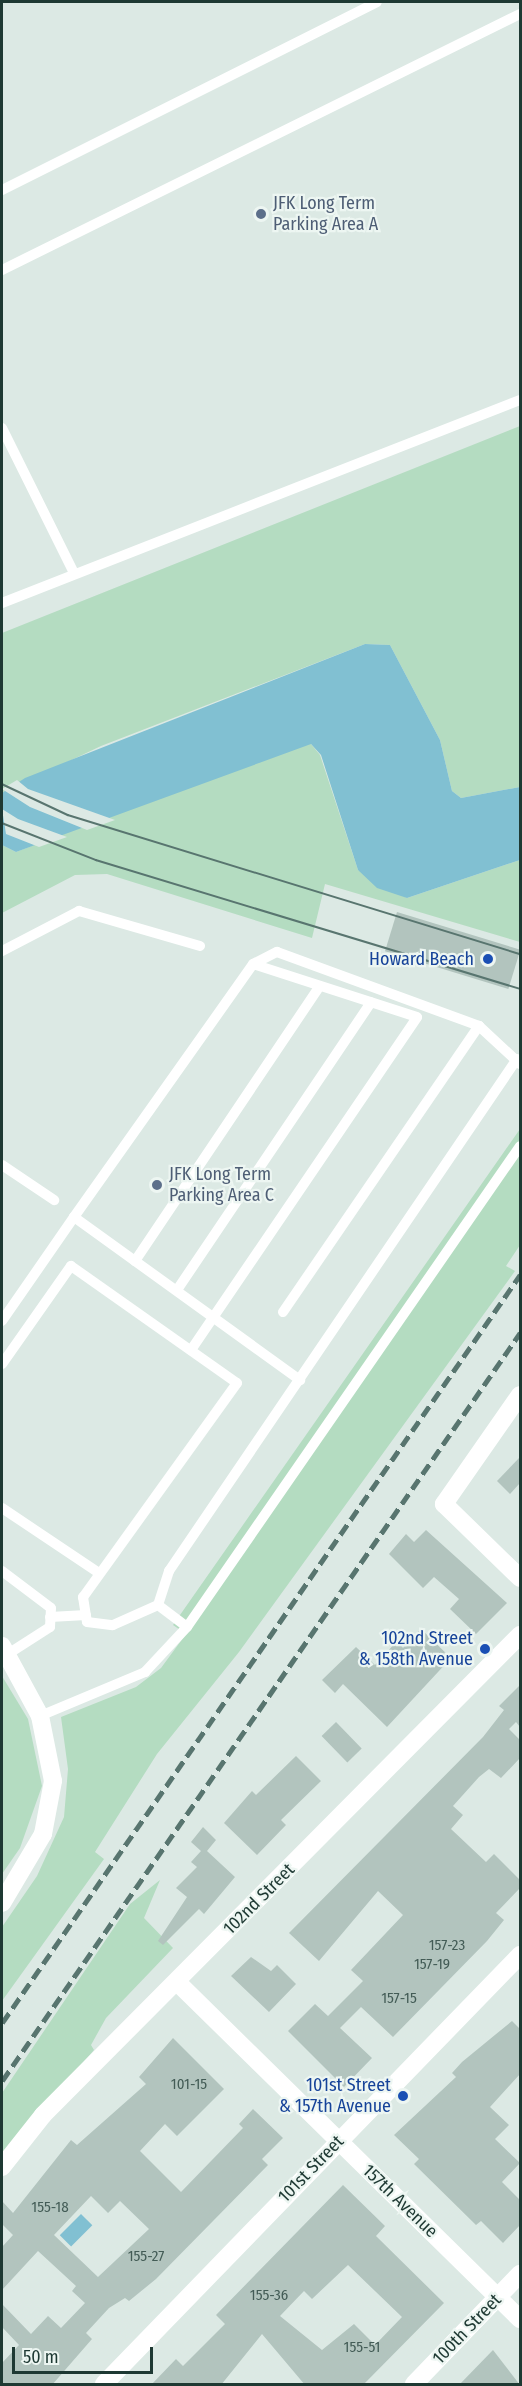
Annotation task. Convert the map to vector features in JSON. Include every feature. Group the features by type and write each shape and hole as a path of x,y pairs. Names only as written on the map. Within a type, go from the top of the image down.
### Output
{"street":[{"path":"520,1395 444,1504 520,1578"},
{"name":"102nd Street","path":"2,2167 43,2115 520,1635"},
{"path":"2,1903 36,1850 51,1809 52,1767 40,1716 5,1650"},
{"name":"101st Street","path":"104,2385 520,1955"},
{"name":"157th Avenue","path":"177,1982 520,2319"},
{"name":"100th Street","path":"414,2385 520,2274"}],"lane":[{"path":"2,190 377,2"},
{"path":"2,270 520,14"},
{"path":"2,603 520,400"},
{"path":"2,428 74,573"},
{"path":"2,951 79,911 200,946"},
{"path":"2,1321 253,964 277,952 301,958 479,1026 519,1062 169,1571 158,1605 113,1625 87,1622 83,1597 237,1383 70,1266 2,1364"},
{"path":"191,1350 417,1017 253,964"},
{"path":"135,1261 320,986"},
{"path":"177,1290 371,1002"},
{"path":"283,1312 479,1026"},
{"path":"40,1716 144,1672 187,1627 520,1146"},
{"path":"2,1165 54,1200"},
{"path":"74,1217 300,1380"},
{"path":"2,1508 99,1573"},
{"path":"2,1571 51,1608 50,1627 5,1650"},
{"path":"158,1605 187,1627"},
{"path":"50,1617 86,1615"}],"green space":[{"path":"520,426 520,787 461,798 452,791 440,740 390,645 365,644 101,746 2,793 2,633"},
{"path":"299,744 311,744 320,755 358,870 407,898 520,860 520,942 325,884 312,938 107,874 75,875 2,913 2,845 16,852"},
{"path":"520,1129 520,1245 506,1266 515,1271 239,1652 157,1754 95,1852 104,1859 2,2001 2,1927 37,1876 64,1817 68,1769 61,1717 136,1687 161,1668 186,1634 173,1625"},
{"path":"2,1676 28,1719 42,1786 20,1848 2,1874"},
{"path":"160,1880 144,1918 173,1948 106,2018 91,2045 94,2050 2,2156 2,2093 130,1904"}],"water":[{"path":"365,644 390,645 440,740 452,791 461,798 520,787 520,860 407,898 377,888 358,870 321,755 311,744 16,852 2,845 2,793 25,778"},
{"path":"81,2214 92,2225 71,2247 60,2235"}],"pier":[{"path":"17,780 28,789 115,820 87,830 30,807 2,789"},
{"path":"2,809 18,819 67,837 39,847 6,834"}],"building":[{"path":"397,912 520,950 508,989 385,951"},
{"path":"520,1457 520,1483 510,1494 497,1481"},
{"path":"426,1530 507,1603 476,1634 450,1609 459,1599 434,1577 423,1588 389,1554 406,1534 414,1542"},
{"path":"421,1629 451,1658 387,1727 343,1684 335,1693 322,1680 356,1647 375,1665 397,1641 403,1648"},
{"path":"520,1685 520,1727 516,1722 509,1729 520,1740 520,1758 501,1778 489,1769 479,1777 453,1806 463,1815 451,1829 486,1862 494,1854 520,1880 520,1888 496,1913 504,1920 487,1941 393,2037 361,2007 340,2028 372,2058 344,2087 288,2031 315,2004 328,2016 363,1981 351,1970 403,1915 378,1891 319,1961 289,1933 483,1737 504,1710 499,1706"},
{"path":"336,1722 362,1749 347,1763 322,1736"},
{"path":"296,1756 321,1781 281,1820 286,1825 257,1855 224,1823 252,1791 256,1795"},
{"path":"203,1827 216,1840 207,1851 235,1877 204,1914 199,1909 163,1945 158,1941 187,1897 176,1888 197,1867 191,1862 201,1851 191,1842"},
{"path":"251,1957 271,1971 277,1965 296,1984 269,2012 231,1976"},
{"path":"512,2021 520,2029 520,2074 490,2107 509,2125 495,2139 520,2163 502,2182 520,2200 520,2225 503,2243 481,2221 476,2225 414,2164 419,2159 394,2135 456,2077 452,2073 462,2062"},
{"path":"173,2038 224,2089 177,2136 165,2124 140,2151 181,2192 243,2128 239,2124 253,2109 283,2138 262,2159 268,2165 156,2279 129,2301 125,2298 109,2308 86,2333 92,2339 52,2385 2,2385 2,2363 19,2345 2,2327 2,2304 31,2334 48,2316 61,2328 85,2303 72,2291 76,2286 38,2251 2,2290 2,2247 13,2235 2,2224 2,2201 13,2213 71,2140 77,2145 146,2084 139,2077","holes":["91,2196 108,2213 120,2201 149,2229 98,2277 54,2235"]},
{"path":"343,2185 385,2226 376,2236 444,2303 363,2385 305,2385 262,2334 221,2385 151,2385 176,2359 183,2366 225,2324 216,2315","holes":["348,2265 402,2317 375,2345 354,2324 322,2350 280,2316 304,2291 312,2299"]},
{"path":"493,2350 520,2385 459,2385"}],"tram line":[{"path":"2,784 68,815 520,954"},
{"path":"2,823 96,860 520,989"}],"railway":[{"path":"2,2023 520,1275"},
{"path":"2,2081 520,1333"}],"place":[{"name":"JFK Long Term Parking Area A","path":"261,214"},
{"name":"Howard Beach","path":"488,959"},
{"name":"JFK Long Term Parking Area C","path":"157,1185"},
{"name":"102nd Street & 158th Avenue","path":"485,1649"},
{"name":"101st Street & 157th Avenue","path":"403,2096"}]}
